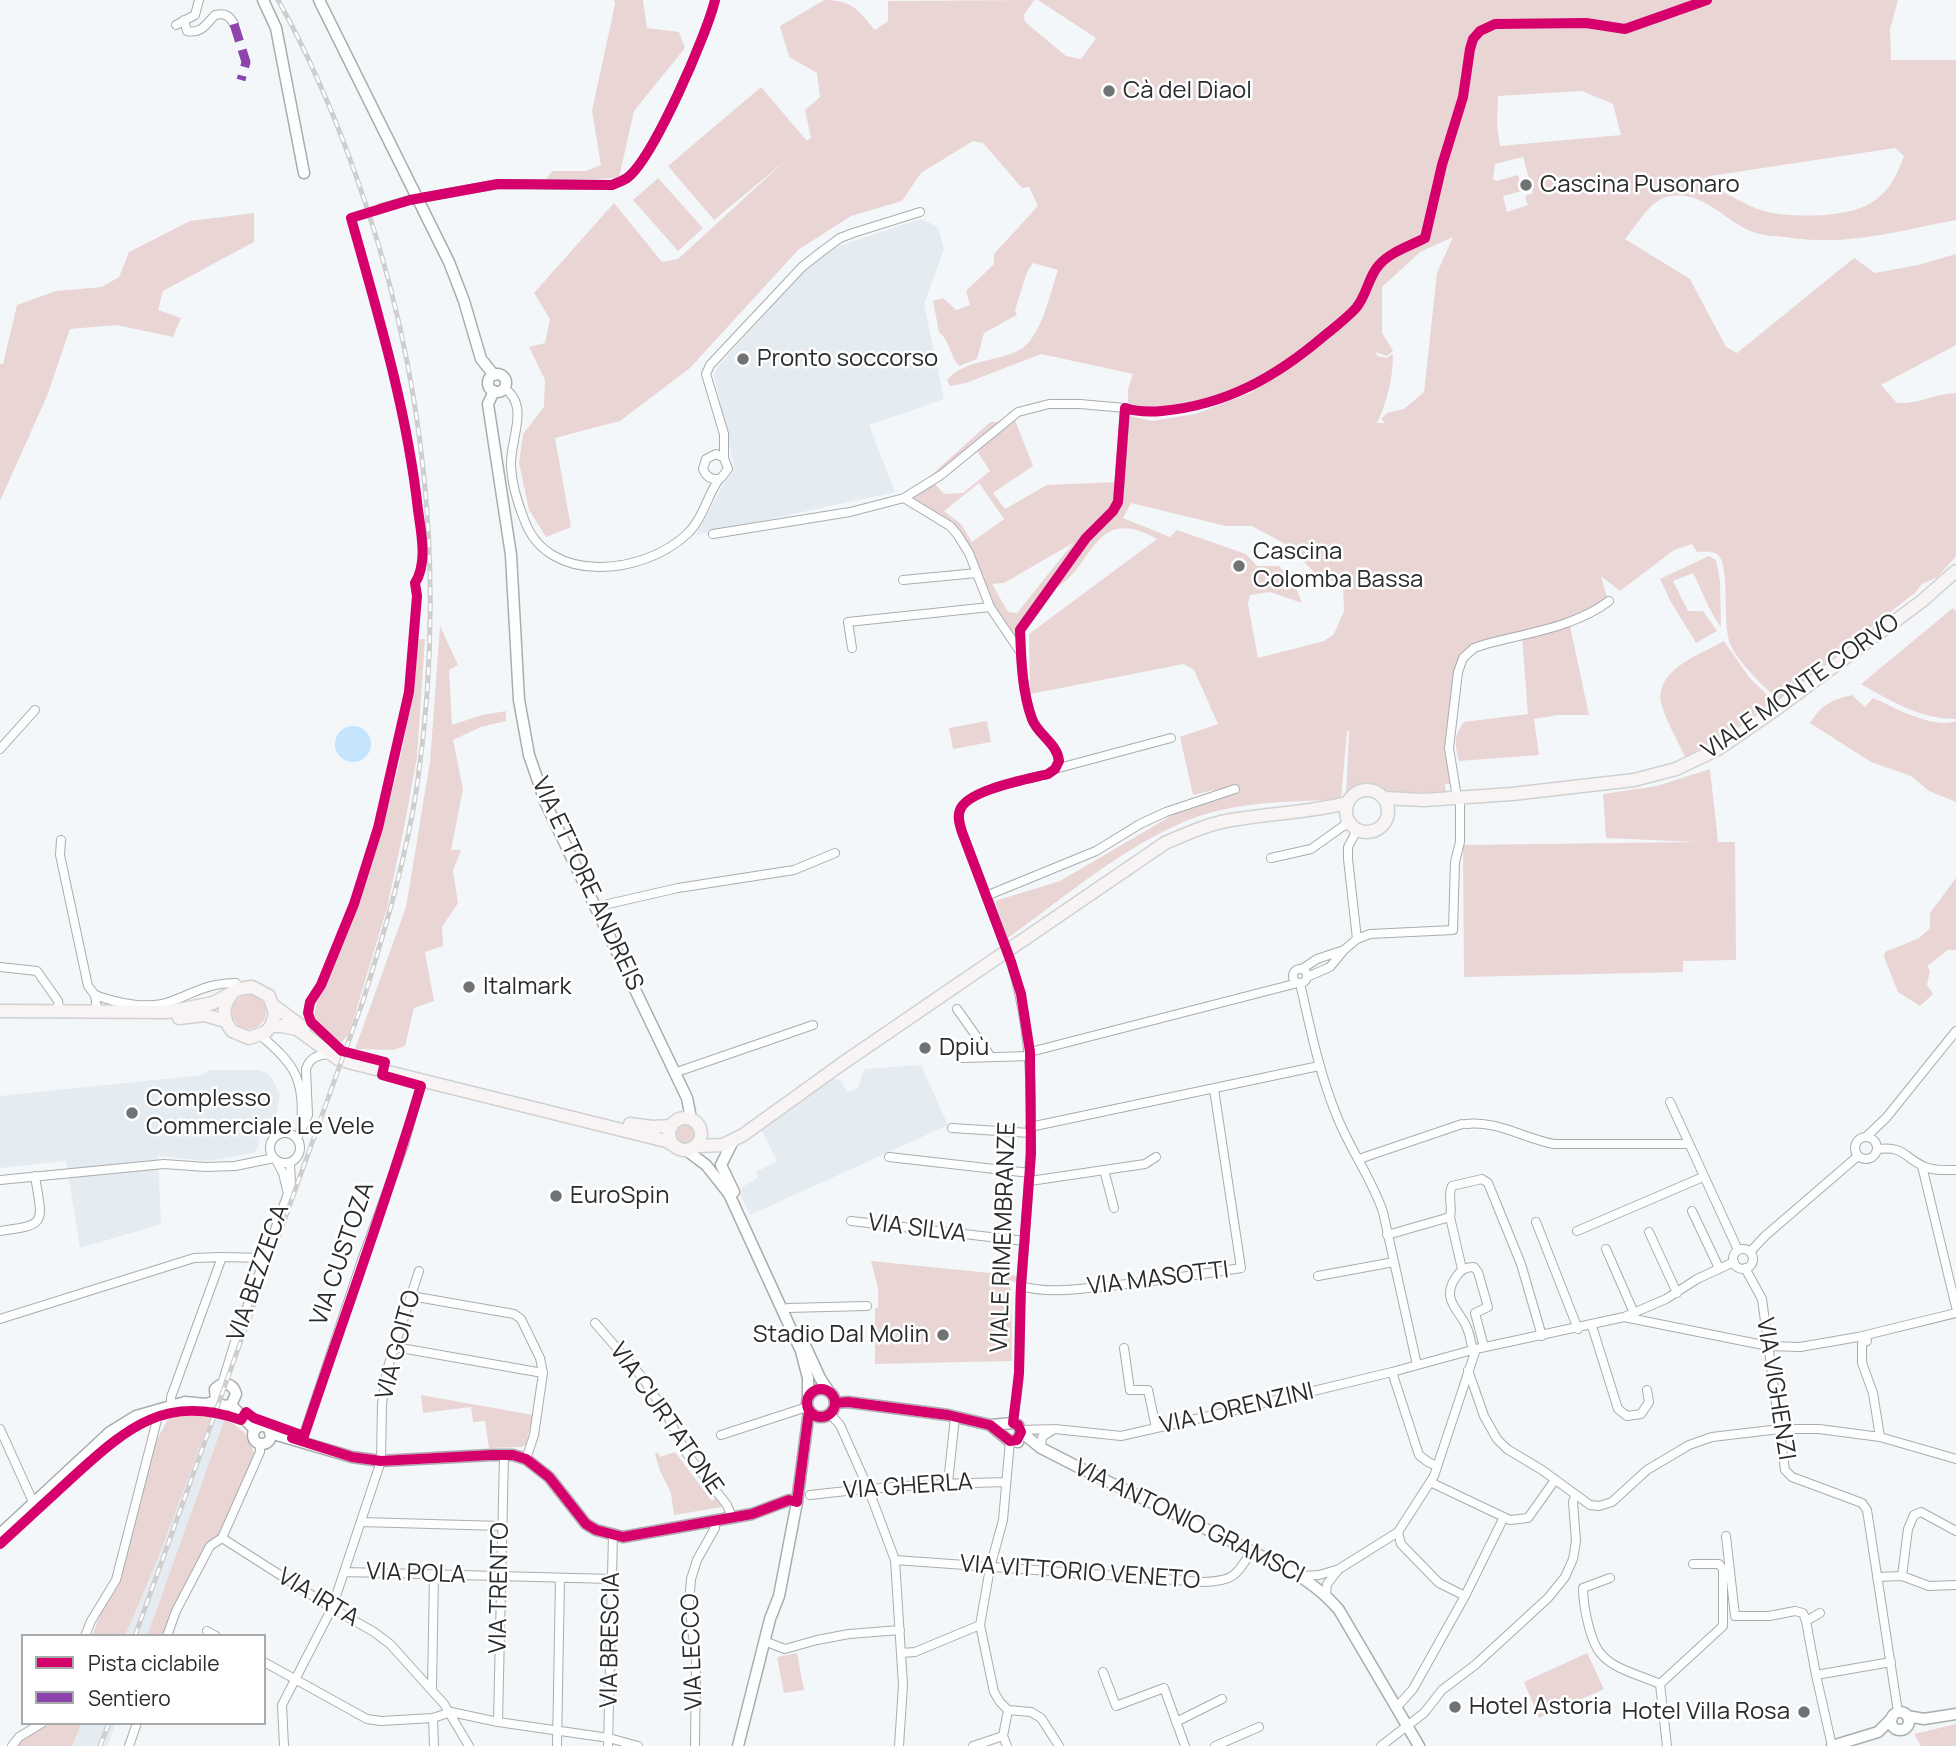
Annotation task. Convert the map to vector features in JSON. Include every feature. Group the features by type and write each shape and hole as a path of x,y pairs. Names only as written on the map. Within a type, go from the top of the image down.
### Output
{"main road":[{"name":"VIALE MONTE CORVO","path":"1384,798 1458,798 1634,780 1676,769 1697,760 1779,707 1922,601 1956,571"},
{"path":"271,1026 297,1029 330,1054 347,1062 639,1134 673,1145 691,1148 723,1145 733,1141 1164,843 1200,828 1236,819 1317,811 1350,817 1366,832 1379,828 1385,822 1388,813 1384,798 1373,790 1355,793 1350,817"},
{"name":"VIALE MONTE CORVO","path":"1388,813 1424,800"},
{"path":"0,1012 168,1012 213,1003 234,988 256,988 266,993 274,1006 341,1055 639,1126 671,1126"},
{"path":"234,988 226,1003 225,1021 232,1031 242,1037 261,1035 271,1026 274,1006"},
{"path":"0,1018 205,1015 225,1021"},
{"path":"673,1145 669,1134 671,1126 676,1121 687,1118 696,1122 708,1138 719,1140 753,1127"},
{"path":"691,1148 701,1132"}],"street":[{"path":"199,0 195,15 180,23 187,31 195,33 202,30 215,15 224,14 230,17 234,24"},
{"path":"263,0 276,28 304,173"},
{"path":"319,0 419,199"},
{"path":"381,208 498,184 612,185 627,178 649,151 707,30 715,0"},
{"name":"VIA ETTORE ANDREIS","path":"419,199 464,301 481,359 494,375 489,383 499,390 488,404 511,555 519,700 528,754 546,804 689,1104 690,1113 687,1118"},
{"path":"720,456 725,445 724,434 706,374 710,365 802,267 821,251 847,236 920,212"},
{"path":"499,390 513,394 518,405 511,467 524,520 536,544 556,558 583,566 605,568 633,562 666,550 689,533 705,509 715,479"},
{"path":"713,534 850,512 904,498 941,475 1018,412 1049,404 1125,408 1118,502 1114,511 1086,538 1020,629 1031,718 1058,753 1059,761 1055,769"},
{"path":"715,479 724,476 728,469 720,456"},
{"path":"715,479 704,472 703,465 706,458 720,456"},
{"path":"904,498 950,526 969,554 990,607 1021,653"},
{"path":"903,580 977,573"},
{"path":"962,1058 1030,1054 1294,984 1317,959 1344,950 1357,939 1370,934 1453,930 1455,862 1460,842 1458,798 1449,748 1458,672 1463,658 1475,648 1486,644 1594,613 1609,601"},
{"path":"852,648 848,622 990,607"},
{"path":"0,749 35,710"},
{"path":"1055,769 1171,738"},
{"name":"VIALE RIMEMBRANZE","path":"980,1625 990,1568 1003,1520 1019,1373 1021,1286 1030,1177 1030,1054 1020,994 1011,962 959,819 960,809 979,794 1048,774 1055,769"},
{"path":"986,896 1096,851 1140,824 1235,789"},
{"path":"1350,817 1348,859 1357,939"},
{"path":"1271,858 1311,849 1350,817"},
{"path":"61,840 60,855 88,986 95,995 96,1010"},
{"path":"594,907 678,888 794,870 835,853"},
{"path":"0,967 37,971 58,1001 59,1010"},
{"path":"1301,978 1319,1066 1337,1116 1378,1196 1417,1365"},
{"path":"95,995 122,1002 158,1004 170,1002 216,983 234,988"},
{"path":"957,1009 991,1057"},
{"path":"674,1073 813,1024"},
{"path":"1858,1156 1872,1158 1873,1142 1886,1118 1956,1031"},
{"name":"VIA BEZZECA","path":"261,1035 296,1074 302,1088 302,1127"},
{"name":"VIA BEZZECA","path":"293,1136 308,1115 308,1064 312,1058 330,1054"},
{"path":"952,1128 1030,1130 1319,1066"},
{"name":"VIA CUSTOZA","path":"302,1440 404,1145 422,1080"},
{"name":"VIA MASOTTI","path":"1021,1286 1036,1291 1089,1288 1241,1268 1214,1089"},
{"path":"1671,1102 1738,1250"},
{"name":"VIA BEZZECA","path":"222,1384 291,1185 290,1163 299,1153 293,1136 303,1112"},
{"path":"1359,1159 1464,1124 1479,1122 1533,1140 1555,1144 1688,1144"},
{"name":"VIA BEZZECA","path":"275,1159 270,1146 274,1138 282,1133 293,1136"},
{"path":"1858,1156 1855,1146 1861,1137 1907,1154 1922,1166 1956,1170"},
{"path":"733,1141 721,1165 820,1378 833,1398 827,1416 814,1423 807,1437"},
{"path":"691,1148 731,1185"},
{"path":"691,1148 729,1194 801,1351 808,1378 807,1437 797,1502 779,1596 770,1619 738,1746"},
{"path":"1750,1252 1858,1156"},
{"path":"889,1157 1030,1177 1145,1164 1156,1157"},
{"path":"275,1159 286,1182 287,1193"},
{"path":"0,1180 164,1164 235,1166 275,1159 290,1163"},
{"path":"1922,1166 1956,1307"},
{"path":"1104,1170 1114,1208"},
{"path":"0,1231 31,1227 38,1220 40,1210 35,1177"},
{"path":"1577,1231 1703,1177"},
{"path":"1462,1269 1450,1217 1452,1210 1449,1191 1451,1186 1482,1179 1488,1184 1521,1264 1542,1336"},
{"path":"1692,1211 1719,1268"},
{"path":"1387,1235 1450,1217"},
{"name":"VIA SILVA","path":"851,1221 1025,1241"},
{"path":"1536,1222 1578,1329"},
{"path":"1649,1232 1677,1293"},
{"path":"1606,1249 1634,1313"},
{"path":"1738,1250 1750,1252 1753,1260 1745,1268 1740,1268 1734,1262 1734,1253 1738,1250"},
{"path":"171,1405 171,1397 222,1257"},
{"path":"0,1319 194,1258 264,1258"},
{"path":"1318,1276 1394,1262"},
{"name":"VIA LORENZINI","path":"1013,1432 1055,1429 1121,1436 1475,1350 1592,1326 1634,1313 1734,1262"},
{"path":"1458,1315 1488,1307 1478,1272 1474,1267 1462,1269 1453,1280 1451,1299 1458,1315 1467,1329 1475,1350"},
{"name":"VIA VIGHENZI","path":"1745,1268 1762,1300 1785,1470 1793,1477 1862,1503 1867,1510 1901,1721"},
{"name":"VIA GOITO","path":"284,1746 282,1705 332,1608 381,1461 382,1404 387,1370 419,1271"},
{"path":"411,1296 514,1314 521,1319 540,1359 543,1373 534,1436 526,1459"},
{"path":"788,1308 867,1306"},
{"path":"1300,1576 1319,1575 1339,1569 1398,1532 1430,1482 1437,1466 1475,1350 1475,1312"},
{"path":"1624,1317 1768,1346 1800,1347 1956,1313"},
{"name":"VIA CURTATONE","path":"595,1323 642,1377 667,1415 687,1454 727,1505 732,1517"},
{"path":"1592,1326 1618,1409 1627,1416 1641,1414 1649,1402 1647,1390"},
{"path":"1867,1341 1862,1343 1862,1363 1873,1393 1880,1437"},
{"path":"395,1347 543,1373"},
{"path":"1124,1348 1130,1390 1148,1390 1156,1428"},
{"path":"1468,1370 1484,1416 1497,1439 1507,1449 1590,1505 1612,1502 1647,1469 1689,1445 1712,1437 1780,1429 1819,1429 1880,1437 1956,1459"},
{"path":"1392,1372 1419,1455 1437,1466"},
{"path":"0,1534 110,1432 136,1416 171,1405 216,1401 223,1406 231,1405 236,1398 235,1390 228,1384 222,1384 215,1389 216,1401"},
{"name":"VIA ANTONIO GRAMSCI","path":"808,1405 818,1390 848,1402 955,1417 1013,1432 1300,1576 1326,1594 1339,1610 1419,1746"},
{"path":"231,1405 255,1430"},
{"path":"808,1405 816,1417 827,1416 839,1425 868,1488 895,1560 903,1685 899,1746"},
{"path":"721,1435 808,1405"},
{"path":"86,1634 116,1580 158,1409"},
{"path":"948,1483 955,1417"},
{"path":"168,1634 176,1611 210,1546 222,1538 260,1452 260,1444 253,1438 255,1430 262,1426 270,1433 302,1440 352,1457 381,1461 504,1455 526,1459 549,1477 586,1524 596,1530 623,1537 752,1514 789,1500 797,1502"},
{"path":"0,1429 34,1504"},
{"path":"1041,1448 1042,1437 1055,1429"},
{"path":"260,1444 268,1441 270,1433"},
{"name":"VIA TRENTO","path":"498,1722 504,1455"},
{"path":"1430,1482 1510,1520 1528,1518 1555,1480"},
{"name":"VIA GHERLA","path":"810,1495 868,1488 1006,1482"},
{"path":"1381,1746 1424,1713 1442,1690 1475,1665 1548,1598 1565,1577 1573,1559 1576,1541 1573,1502 1575,1496"},
{"path":"1902,1576 1908,1529 1914,1515 1921,1512 1956,1531"},
{"path":"1396,1708 1413,1689 1465,1596 1504,1517"},
{"name":"VIA LECCO","path":"695,1746 696,1659 689,1604 690,1591 696,1560 715,1528 714,1521"},
{"path":"361,1522 501,1526"},
{"path":"1398,1532 1401,1544 1440,1583 1465,1596"},
{"name":"VIA BRESCIA","path":"609,1742 613,1534"},
{"path":"1726,1536 1735,1616 1769,1616 1795,1611 1802,1613 1806,1621 1815,1675 1832,1746 1854,1741 1901,1721 1934,1722 1953,1715"},
{"name":"VIA IRTA","path":"222,1538 390,1644 432,1688 451,1713 469,1746"},
{"name":"VIA VITTORIO VENETO","path":"895,1560 1205,1582 1225,1581 1237,1574 1251,1552"},
{"path":"1660,1684 1724,1626 1723,1569 1718,1564 1693,1564"},
{"path":"1326,1594 1327,1584 1339,1569"},
{"name":"VIA POLA","path":"345,1572 612,1579"},
{"path":"432,1688 434,1574"},
{"path":"1877,1577 1902,1576 1929,1586 1956,1585"},
{"path":"557,1746 560,1578"},
{"path":"1610,1578 1583,1588 1583,1608 1600,1654 1609,1661 1660,1684"},
{"path":"1806,1621 1820,1614"},
{"path":"902,1653 915,1652 980,1625 995,1692 1008,1710 1003,1736 1007,1746"},
{"path":"764,1641 785,1649 841,1636 901,1630"},
{"path":"207,1631 212,1634"},
{"path":"1815,1675 1891,1662"},
{"path":"266,1663 367,1719 381,1721 433,1718 451,1713 638,1746"},
{"path":"1102,1672 1116,1706 1164,1688 1185,1746"},
{"path":"1660,1684 1667,1746"},
{"path":"1176,1721 1222,1699"},
{"path":"1008,1710 1031,1712 1041,1718 1059,1746"},
{"path":"433,1718 434,1746"},
{"path":"12,1746 19,1737 38,1725"},
{"path":"130,1746 136,1725"},
{"path":"1215,1746 1259,1727"},
{"path":"973,1746 1003,1736"}],"shaded area":[{"path":"614,0 643,0 647,28 679,32 685,48 634,111 619,178 545,181 552,171 586,171 601,165 592,111"},
{"path":"824,0 848,4 875,30 888,21 888,1 1034,0 1024,15 1025,22 1066,56 1081,59 1096,38 1038,0 1898,0 1890,29 1891,60 1956,60 1956,220 1851,239 1808,240 1757,233 1694,198 1671,196 1657,201 1625,239 1690,279 1726,347 1737,353 1854,258 1875,273 1956,254 1956,345 1881,385 1897,403 1956,393 1956,556 1938,577 1922,584 1916,592 1778,700 1746,668 1731,646 1728,637 1724,571 1722,561 1716,553 1697,552 1692,544 1674,550 1620,591 1601,576 1607,597 1596,608 1572,620 1470,649 1456,664 1449,727 1451,784 1445,784 1446,792 1393,793 1362,783 1346,796 1347,731 1341,799 1244,806 1186,821 1106,866 1008,938 995,901 1060,881 1183,809 1237,793 1236,785 1193,795 1180,737 1218,724 1194,670 1184,664 1030,694 1029,634 1157,539 1136,530 1119,529 1107,534 1096,543 1067,580 1053,590 1093,533 1120,508 1126,415 1152,421 1195,414 1253,392 1254,387 1299,362 1318,347 1363,305 1373,281 1370,278 1359,300 1341,320 1307,348 1249,384 1201,404 1171,407 1131,406 1128,403 1128,389 1133,374 1041,354 966,383 950,386 947,380 955,372 1012,353 1029,342 1043,316 1058,270 1033,263 1027,272 1015,310 1017,315 984,333 977,359 959,366 939,332 933,301 943,298 956,310 970,305 966,291 994,264 994,254 1038,206 1029,187 1022,188 983,143 973,141 921,173 902,201 851,216 798,250 690,368 620,421 555,438 571,527 546,537 529,510 519,463 523,434 544,407 545,380 529,347 545,343 550,319 534,293 614,203 662,262 678,259 785,161 714,220 668,166 761,87 807,141 811,138 805,110 820,97 817,73 789,57 780,26","holes":["1483,27 1472,53 1466,97 1431,224 1424,227 1433,180 1463,92 1472,35","1582,91 1613,104 1621,135 1500,146 1497,125 1498,96","1895,148 1904,156 1884,193 1865,206 1840,213 1802,215 1764,211 1706,181 1710,176","1523,157 1533,193 1525,196 1528,205 1507,212 1503,196 1522,191 1518,175 1496,181 1493,179 1495,164","1453,237 1437,273 1424,392 1404,409 1387,413 1381,419 1385,423 1377,423 1389,390 1393,363 1393,354 1387,358 1377,356 1376,352 1387,356 1393,351 1382,333 1382,287 1420,252","1131,503 1226,526 1252,526 1287,545 1319,577 1343,584 1344,611 1334,634 1324,641 1258,658 1248,604 1250,595 1270,592 1302,603 1294,583 1279,566 1257,566 1246,554 1177,530 1170,537 1123,518"]},
{"path":"658,178 703,228 678,251 633,200"},
{"path":"254,213 254,242 163,291 158,310 181,318 173,337 117,325 70,329 47,396 0,501 0,364 3,364 17,305 56,291 102,287 119,277 129,252 190,221"},
{"path":"921,219 938,227 944,249 924,304 944,399 869,425 895,492 696,535 723,485 733,473 734,466 714,375 718,366 804,272 829,252 841,245"},
{"path":"1015,420 1033,466 993,493 1005,509 1047,485 1118,482 1116,502 1040,594 1016,630 1017,645 998,616 954,526 910,498 935,484 944,494 963,493 990,471 975,448","holes":["979,483 1004,519 972,542 961,524 944,511","1073,543 1017,613 1008,612 992,584 1004,583"]},
{"path":"990,422 1003,422 918,487"},
{"path":"1709,556 1716,560 1720,581 1721,627 1693,573 1673,581 1688,611 1703,611 1717,631 1696,643 1660,579"},
{"path":"1953,608 1956,611 1956,719 1918,712 1861,684"},
{"path":"440,626 458,665 449,670 452,725 482,715 506,711 506,721 481,727 453,740 463,789 451,850 461,850 453,871 458,903 442,927 443,946 425,952 434,1001 414,1008 405,1046 393,1050 355,1049 406,907 430,762"},
{"path":"1570,626 1589,715 1558,715 1534,719 1539,755 1459,761 1456,741 1464,722 1528,714 1522,637"},
{"path":"416,639 425,639 417,757 403,833 387,908 349,1034 341,1043 314,1019 316,1004 354,908 386,811 405,732"},
{"path":"1724,641 1749,677 1770,698 1770,703 1723,736 1685,757 1662,708 1661,690 1666,680 1682,664"},
{"path":"1852,695 1865,707 1873,698 1926,720 1947,723 1956,721 1956,802 1929,791 1911,776 1871,762 1810,723 1827,704"},
{"path":"987,721 991,742 953,749 949,728"},
{"path":"1710,769 1718,842 1735,842 1736,960 1683,961 1683,972 1464,977 1463,845 1696,842 1606,838 1603,794 1657,786"},
{"path":"1956,878 1956,950 1948,950 1927,966 1930,970 1927,985 1933,994 1920,1006 1898,992 1884,957 1885,952 1919,938 1930,928 1930,913"},
{"path":"249,995 261,1000 266,1012 261,1024 249,1029 237,1024 232,1012 237,1000"},
{"path":"921,1065 948,1125 750,1215 741,1196 742,1187 758,1178 756,1172 777,1161 760,1127 830,1078 840,1080 847,1092 858,1088 864,1069"},
{"path":"209,1070 258,1070 266,1073 272,1078 280,1094 276,1114 260,1128 258,1148 254,1153 208,1161 158,1156 161,1224 80,1248 66,1161 0,1168 0,1096 203,1075"},
{"path":"685,1124 692,1127 695,1134 692,1141 685,1144 678,1141 675,1134 678,1127"},
{"name":"Stadio Dal Molin","path":"871,1261 1020,1276 1020,1283 1011,1281 1012,1361 875,1364 875,1308 878,1308 878,1288"},
{"path":"421,1395 533,1415 526,1444 522,1447 489,1448 485,1421 473,1422 471,1407 423,1413"},
{"path":"212,1415 225,1418 148,1634 126,1634 157,1561"},
{"path":"212,1415 157,1561 126,1634 93,1634 102,1610 120,1584 154,1445 168,1419 175,1416"},
{"path":"225,1418 244,1432 255,1454 219,1535 208,1543 165,1634 148,1634"},
{"path":"675,1452 712,1501 716,1498 722,1507 674,1515 671,1493 655,1454 658,1453 660,1457"},
{"path":"797,1653 804,1690 784,1693 777,1657"},
{"path":"1587,1653 1604,1689 1539,1718 1524,1682"},
{"path":"1956,1724 1956,1746 1921,1746 1914,1734"},
{"path":"47,1725 81,1725 72,1746 17,1746 24,1738"},
{"path":"81,1725 115,1725 108,1746 72,1746"}],"water":[{"path":"353,726 365,732 371,744 365,756 353,762 341,756 335,744 341,732"}],"tunnel":[{"path":"351,218 381,208"}],"railway":[{"path":"136,1634 363,1001 407,840 417,786 426,708 430,631 424,476 414,399 399,323 379,247 347,151 310,63 278,0"},
{"path":"100,1746 108,1725"}],"marked path":[{"path":"234,24 246,62 241,80"}],"cycle path":[{"path":"0,1544 113,1442 150,1420 169,1413 215,1413 241,1420 246,1412 254,1418 304,1436 421,1086 382,1075 385,1062 342,1051 311,1022 308,1013 310,1002 321,985 354,904 378,828 409,692 417,596 415,583 422,557 422,537 407,436 381,326 351,218 410,200 498,184 612,185 625,179 651,147 678,95 715,0"},
{"path":"1013,1423 1019,1373 1021,1286 1031,1154 1030,1052 1021,994 962,832 959,815 965,803 974,797 999,786 1048,774 1055,769 1059,761 1055,749 1035,725 1029,709 1023,675 1020,630 1086,538 1113,511 1118,502 1125,408 1148,412 1208,403 1269,376 1306,351 1352,312 1360,303 1375,270 1384,260 1425,238 1442,165 1463,97 1470,49 1473,39 1480,31 1495,24 1586,23 1625,29 1707,0"},
{"path":"821,1389 831,1393 835,1403 831,1413 821,1417 811,1413 807,1403 811,1393 821,1389"},
{"path":"835,1403 848,1402 948,1415 990,1425 1010,1441 1017,1440 1021,1432 1018,1425 1013,1423"},
{"path":"292,1438 352,1457 381,1461 513,1455 526,1459 549,1477 586,1524 596,1530 623,1537 752,1514 789,1500 797,1502 809,1411"}],"place":[{"name":"Cà del Diaol","path":"1109,91"},
{"name":"Cascina Pusonaro","path":"1526,185"},
{"name":"Pronto soccorso","path":"743,359"},
{"name":"Cascina Colomba Bassa","path":"1239,566"},
{"name":"Italmark","path":"469,987"},
{"name":"Dpiù","path":"925,1048"},
{"name":"Complesso Commerciale Le Vele","path":"132,1113"},
{"name":"EuroSpin","path":"556,1196"},
{"name":"Stadio Dal Molin","path":"943,1335"},
{"name":"Hotel Astoria","path":"1455,1707"},
{"name":"Hotel Villa Rosa","path":"1804,1712"}]}
